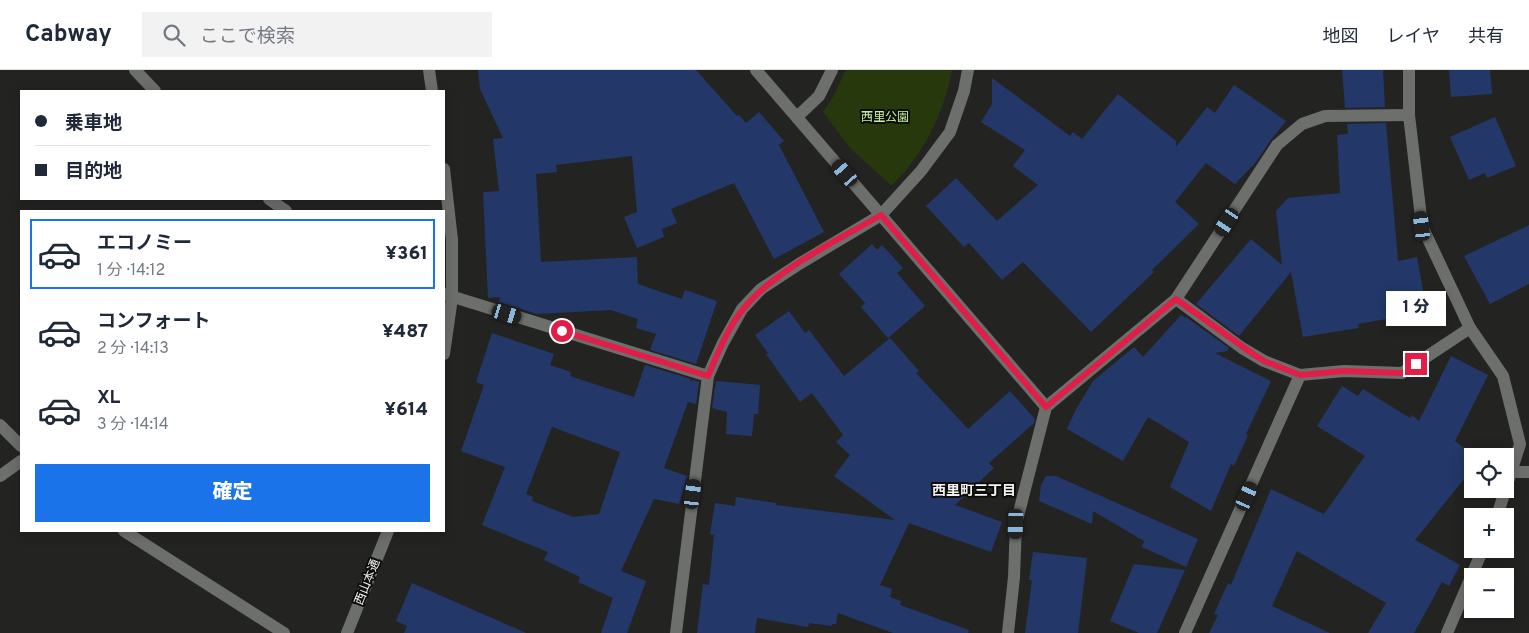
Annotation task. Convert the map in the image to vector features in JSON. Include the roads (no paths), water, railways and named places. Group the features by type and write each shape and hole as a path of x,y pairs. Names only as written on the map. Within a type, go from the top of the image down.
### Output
{"street":[{"path":"135,70 154,90"},
{"path":"429,70 432,90"},
{"path":"756,70 1046,407"},
{"path":"798,117 819,96 832,70"},
{"path":"676,633 708,376 723,343 742,309 761,289 798,264 881,215 921,171 950,132 964,91 968,70"},
{"path":"1409,70 1409,115 1422,226 1470,328 1503,376 1520,444 1514,463"},
{"path":"1008,633 1014,577 1016,524 1046,407 1176,299 1277,145 1302,124 1325,116 1409,115"},
{"path":"445,178 452,240 445,340"},
{"path":"270,200 284,210"},
{"path":"448,296 708,376"},
{"path":"1176,299 1242,348 1264,361 1300,375 1344,371 1402,373 1470,328"},
{"path":"1186,633 1300,375"},
{"path":"0,425 20,445"},
{"path":"0,476 20,462"},
{"path":"1514,472 1529,472"},
{"path":"126,532 284,633"},
{"name":"西山本通","path":"347,633 388,532"},
{"path":"1447,633 1479,558"}],"district":[{"name":"西里町三丁目","path":"974,490"}],"park label":[{"name":"西里公園","path":"885,117"}]}
